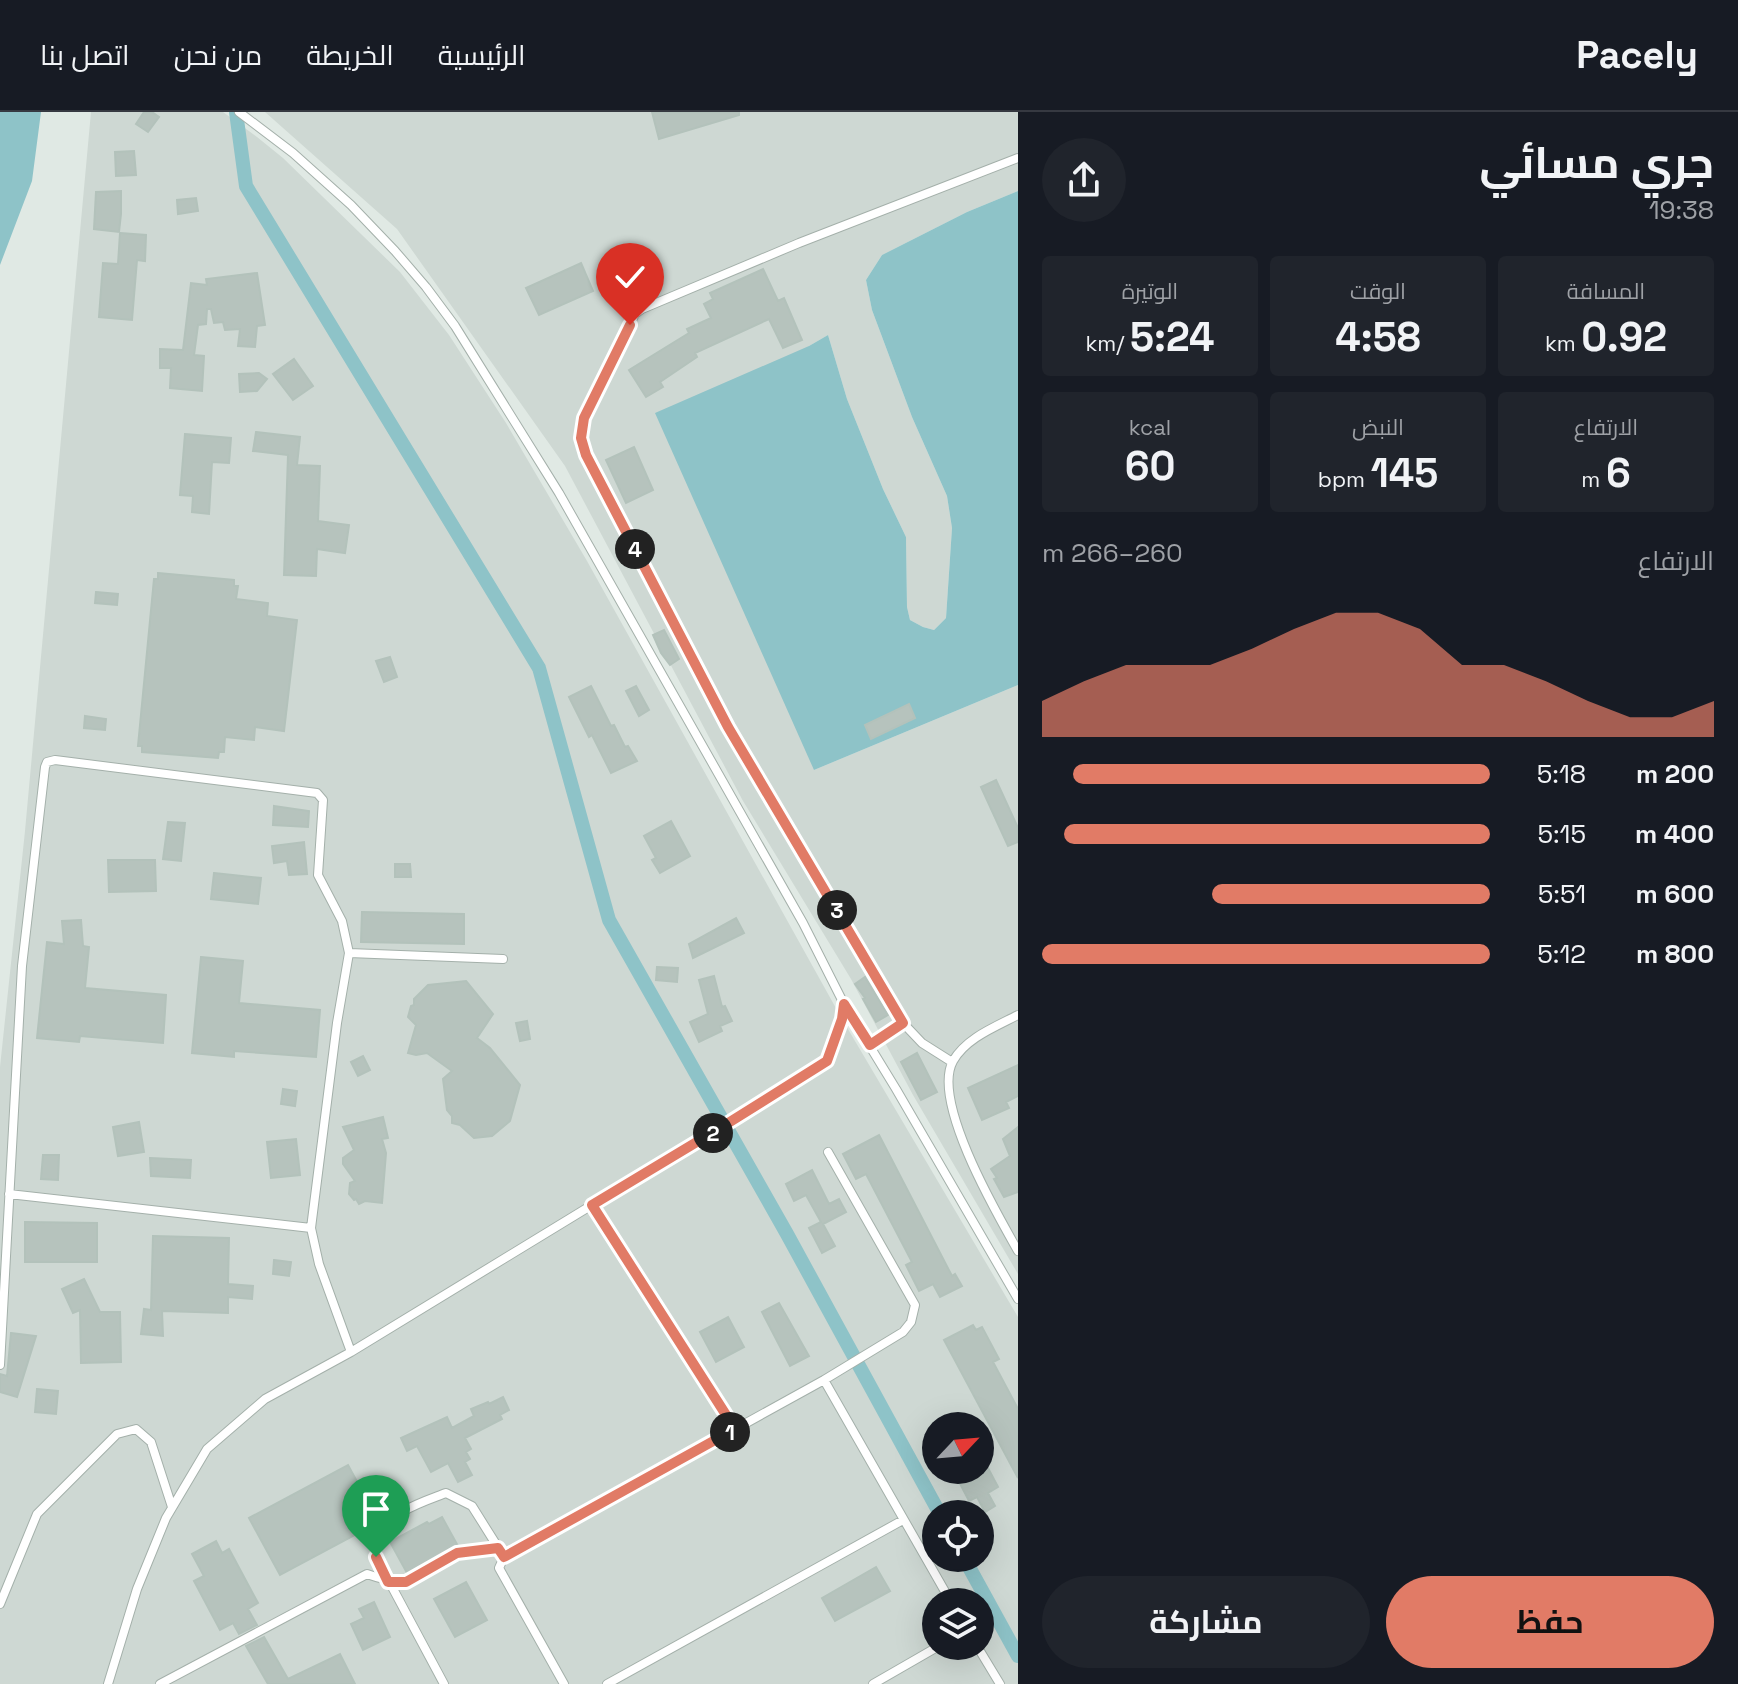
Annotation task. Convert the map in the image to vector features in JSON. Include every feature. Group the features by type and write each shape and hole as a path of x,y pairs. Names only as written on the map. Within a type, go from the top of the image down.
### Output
{"lane":[{"path":"239,112 293,153 351,205 416,275 455,326 559,493 795,909 844,1004 1018,1299"},
{"path":"952,1062 922,1043 903,1023 728,727 586,455 581,438 584,418 635,314 642,309 799,243 1018,158"},
{"path":"0,1365 22,966 47,762 55,760 317,793 323,800 318,875 342,921 349,953 311,1228 319,1264 351,1352"},
{"path":"349,953 503,959"},
{"path":"108,1684 137,1589 166,1518 207,1449 265,1399 351,1352 827,1061 844,1004"},
{"path":"1018,1015 968,1042 952,1062 948,1079 958,1131 1018,1251"},
{"path":"870,1045 903,1023"},
{"path":"564,1684 499,1568 504,1557 824,1380 903,1332 911,1322 915,1305 828,1152"},
{"path":"9,1194 311,1228"},
{"path":"592,1205 735,1429"},
{"path":"824,1380 943,1588"},
{"path":"0,1604 37,1514 117,1434 136,1429 151,1442 172,1507"},
{"path":"444,1684 376,1557 379,1537 395,1517 446,1493 472,1506 504,1557"},
{"path":"607,1684 903,1520"},
{"path":"160,1684 367,1574 388,1582 406,1582 457,1553 498,1548"},
{"path":"873,1684 922,1656"},
{"path":"985,1660 1000,1684"}],"shaded area":[{"path":"91,112 223,112 283,158 400,272 449,335 506,423 587,561 842,1019 1018,1317 1018,1684 0,1684 0,1067 25,831"},
{"path":"265,112 1018,112 1018,191 967,212 882,255 866,280 872,310 912,417 947,496 952,528 946,618 934,630 910,620 906,537 847,399 828,335 809,346 814,770 1018,685 1018,1274 913,1095 851,979 743,801 565,466 397,229"}],"water":[{"path":"0,112 41,112 32,181 0,265"},
{"path":"1018,191 1018,685 814,770 655,413 828,335 847,399 906,537 910,620 934,630 946,618 952,528 947,496 912,417 872,310 866,280 882,255 967,212"}],"building":[{"path":"144,112 152,112 159,117 148,132 136,124"},
{"path":"652,112 739,112 739,115 659,139"},
{"path":"134,151 136,175 116,176 115,152"},
{"path":"121,191 119,232 94,229 96,192"},
{"path":"196,198 198,211 178,214 177,200"},
{"path":"120,233 146,235 145,261 137,260 132,320 99,317 103,263 118,264"},
{"path":"581,263 593,291 539,315 526,288"},
{"path":"763,269 778,301 784,298 802,340 783,348 769,319 695,353 697,357 660,382 663,387 646,397 629,370 689,333 687,329 711,318 704,304 713,299 710,293"},
{"path":"257,273 265,325 257,326 255,347 238,346 240,329 225,330 223,322 214,323 211,309 207,309 206,324 198,325 194,355 204,356 202,391 170,388 171,368 160,368 160,349 183,350 191,283 207,285 206,279"},
{"path":"294,359 313,386 293,400 273,374"},
{"path":"259,373 267,379 257,391 240,392 239,374"},
{"path":"256,432 300,437 297,465 320,466 318,521 349,525 345,553 317,549 316,576 284,575 288,455 253,451"},
{"path":"185,434 231,438 229,463 212,462 209,514 192,512 193,496 180,495"},
{"path":"634,447 653,490 626,503 606,460"},
{"path":"158,573 234,580 234,586 238,586 236,599 268,603 267,616 297,620 284,731 255,727 254,740 225,737 224,752 219,752 218,758 142,752 142,746 138,746 154,579 158,579"},
{"path":"96,592 118,594 117,605 95,603"},
{"path":"664,630 679,659 670,665 653,635"},
{"path":"390,657 397,677 384,682 376,661"},
{"path":"591,686 611,726 614,725 625,747 628,746 637,761 611,773 569,697"},
{"path":"636,686 649,710 639,716 626,691"},
{"path":"909,704 915,718 871,739 865,725"},
{"path":"85,716 106,719 105,730 84,728"},
{"path":"996,780 1018,828 1018,842 1008,846 981,787"},
{"path":"274,806 309,811 308,827 273,825"},
{"path":"671,821 690,856 660,873 644,836"},
{"path":"168,822 185,823 181,861 163,859"},
{"path":"304,842 307,874 289,875 287,861 274,863 272,846"},
{"path":"108,860 155,860 156,891 109,892"},
{"path":"395,864 410,864 411,877 395,877"},
{"path":"214,873 261,878 258,904 211,899"},
{"path":"362,912 464,914 464,944 361,942"},
{"path":"736,918 744,933 693,958 689,944"},
{"path":"81,920 83,946 89,947 85,988 166,995 163,1043 80,1036 79,1042 37,1038 47,942 64,944 62,921"},
{"path":"201,957 243,961 239,1003 320,1010 316,1057 234,1051 234,1057 192,1053"},
{"path":"657,967 678,968 677,982 656,980"},
{"path":"714,976 722,1007 725,1006 732,1021 720,1026 722,1031 699,1042 690,1022 708,1014 699,980"},
{"path":"865,977 888,1015 876,1022 855,984"},
{"path":"466,981 493,1014 477,1038 490,1048 520,1085 510,1121 492,1136 474,1138 460,1125 452,1123 452,1116 447,1110 443,1079 452,1071 427,1053 408,1053 416,1025 408,1017 414,999 428,985"},
{"path":"527,1021 530,1039 520,1041 516,1023"},
{"path":"917,1053 937,1092 921,1100 901,1062"},
{"path":"363,1056 370,1070 358,1076 351,1062"},
{"path":"1018,1065 1018,1096 1006,1102 1009,1108 982,1120 968,1088"},
{"path":"283,1089 297,1091 295,1106 281,1104"},
{"path":"383,1117 388,1138 382,1139 386,1153 382,1203 365,1201 359,1204 349,1194 350,1183 355,1181 343,1164 343,1158 354,1150 343,1127"},
{"path":"139,1122 144,1152 118,1156 113,1127"},
{"path":"1018,1127 1018,1192 1004,1197 991,1169 1010,1156 1003,1139"},
{"path":"879,1135 952,1276 955,1274 962,1286 940,1297 933,1284 919,1291 906,1265 912,1262 866,1174 856,1179 843,1154"},
{"path":"296,1139 300,1175 271,1178 267,1142"},
{"path":"43,1155 59,1155 58,1180 41,1179"},
{"path":"150,1158 191,1160 190,1178 151,1176"},
{"path":"812,1170 829,1204 839,1199 846,1212 823,1224 835,1246 822,1253 809,1228 821,1222 806,1195 794,1201 786,1184"},
{"path":"25,1222 97,1223 97,1262 25,1262"},
{"path":"153,1236 229,1238 228,1284 253,1286 252,1299 228,1297 228,1313 162,1311 163,1336 141,1334 144,1309 151,1310"},
{"path":"274,1260 291,1262 289,1276 273,1274"},
{"path":"84,1279 100,1312 120,1312 121,1362 81,1363 80,1310 73,1313 62,1289"},
{"path":"779,1303 809,1356 790,1366 762,1312"},
{"path":"728,1317 744,1347 716,1362 700,1332"},
{"path":"973,1325 976,1330 982,1327 999,1359 993,1362 1018,1409 1018,1478 994,1433 994,1412 983,1412 944,1340"},
{"path":"11,1333 36,1336 17,1397 0,1392 0,1374 7,1376"},
{"path":"37,1389 58,1391 56,1414 35,1412"},
{"path":"503,1397 509,1410 500,1415 502,1419 465,1438 471,1449 466,1452 470,1459 465,1462 472,1475 458,1482 448,1463 431,1472 417,1446 407,1451 401,1438 447,1417 452,1428 474,1416 471,1409"},
{"path":"348,1465 379,1522 280,1575 249,1518"},
{"path":"994,1479 998,1487 988,1493 992,1500 979,1500 977,1497 968,1500 960,1484 994,1484"},
{"path":"442,1517 458,1546 407,1573 390,1542"},
{"path":"216,1541 222,1553 229,1549 258,1603 248,1609 257,1625 239,1634 233,1623 220,1630 194,1581 204,1576 192,1554"},
{"path":"876,1567 890,1591 835,1621 822,1598"},
{"path":"466,1582 487,1620 455,1637 434,1599"},
{"path":"374,1602 390,1637 363,1650 351,1624 364,1618 359,1609"},
{"path":"264,1637 288,1679 340,1654 355,1684 268,1684 246,1646"}],"waterway":[{"path":"236,112 246,186 539,668 609,920 787,1234 932,1500"},
{"path":"972,1572 1018,1656"}],"route":[{"path":"376,1557 388,1582 406,1582 457,1553 498,1548 504,1557 735,1429 592,1205 827,1061 844,1004 870,1045 903,1023 728,727 586,455 581,438 584,418 630,325"}]}
